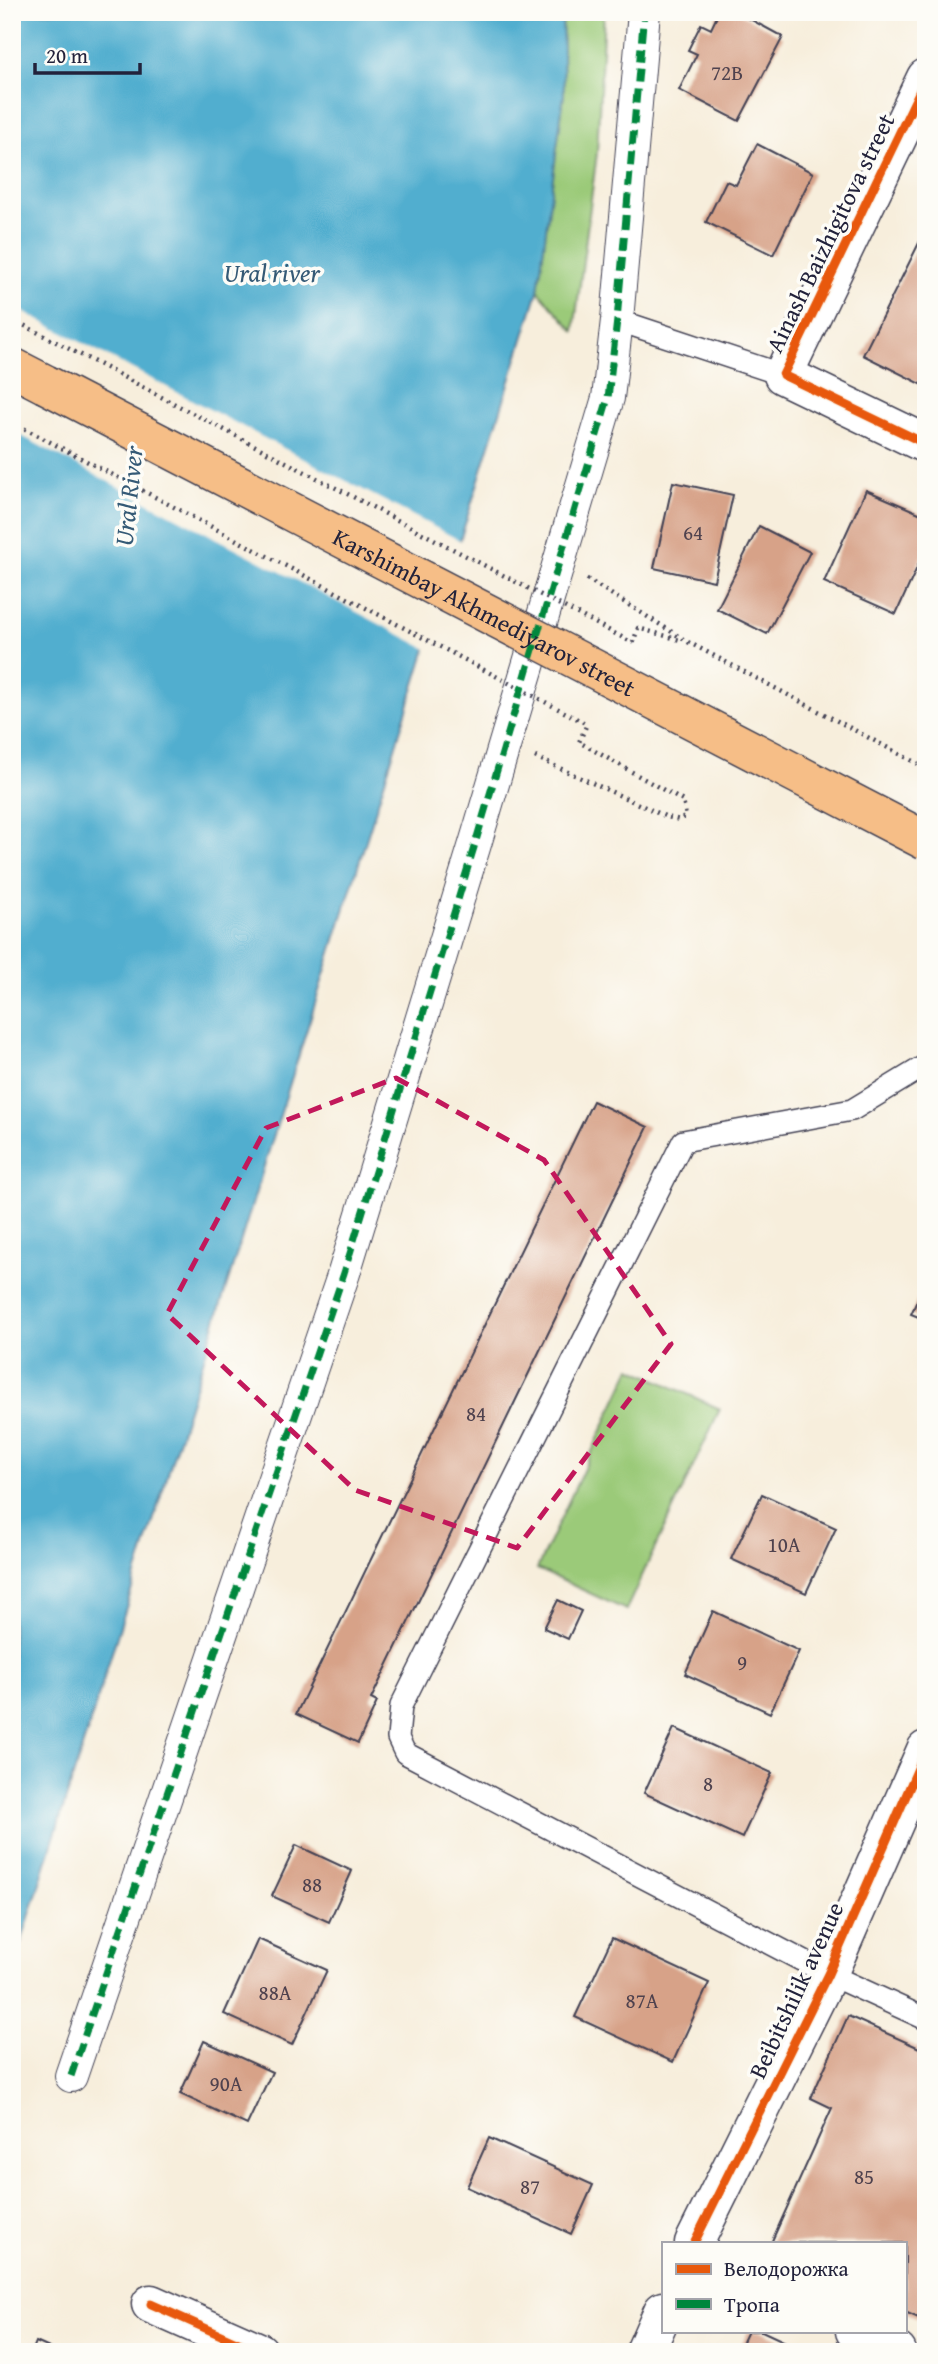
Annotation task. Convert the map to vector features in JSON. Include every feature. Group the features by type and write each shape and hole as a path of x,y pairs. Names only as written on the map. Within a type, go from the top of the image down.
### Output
{"main road":[{"name":"Karshimbay Akhmediyarov street","path":"29,376 926,841"}],"street":[{"path":"71,2076 344,1273 608,398 644,12"},
{"name":"Ainash Baizhigitova street","path":"926,78 783,375 926,444"},
{"name":"Beibitshilik avenue","path":"694,2242 828,1974 926,1750"},
{"path":"151,2304 259,2352"},
{"path":"645,2352 662,2313"},
{"path":"857,2332 897,2352"}],"lane":[{"path":"617,320 783,375"},
{"path":"926,1065 852,1110 683,1141 401,1706 398,1738 405,1753 828,1974 926,2019"}],"path":[{"path":"12,319 634,643 638,628 688,642"},
{"path":"12,422 587,724 579,743 683,801 686,816 680,820 667,817 506,743"},
{"path":"559,562 688,642 926,768"}],"highlighted area":[{"path":"396,1078 544,1160 671,1344 517,1548 355,1490 167,1314 266,1128"}],"green space":[{"path":"562,12 604,12 597,153 574,331 538,291 564,94"},
{"path":"631,1368 720,1409 626,1610 537,1569"}],"water":[{"name":"Ural river","path":"12,12 562,12 564,94 538,291 12,1972"}],"pier":[{"path":"12,306 463,542 429,650 12,431"}],"building":[{"path":"719,12 737,12 783,37 739,121 679,90 697,54 688,50 701,24 711,29"},
{"path":"757,144 813,173 773,255 706,222 726,181 736,185"},
{"path":"926,229 926,381 923,385 863,355"},
{"path":"673,482 733,495 714,581 654,568"},
{"path":"866,490 926,516 926,548 896,614 824,582"},
{"path":"759,526 810,552 767,634 717,609"},
{"path":"593,1101 648,1127 371,1699 377,1702 358,1743 296,1714"},
{"path":"926,1281 926,1320 911,1314"},
{"path":"762,1494 836,1528 806,1593 731,1559"},
{"path":"558,1600 581,1611 568,1639 544,1628"},
{"path":"713,1611 799,1651 770,1713 685,1674"},
{"path":"674,1728 772,1773 742,1838 644,1793"},
{"path":"296,1845 352,1871 329,1922 272,1896"},
{"path":"612,1938 709,1983 673,2062 575,2017"},
{"path":"258,1939 327,1970 292,2045 224,2014"},
{"path":"848,2016 926,2051 926,2314 923,2320 906,2312 906,2242 771,2242 832,2108 811,2098"},
{"path":"204,2041 272,2072 247,2125 180,2094"},
{"path":"489,2138 593,2185 571,2234 467,2187"},
{"path":"748,2332 764,2332 807,2352 738,2352"},
{"path":"36,2342 58,2352 32,2352"}],"marked path":[{"path":"71,2076 344,1273 608,398 644,12"}],"cycle path":[{"path":"926,78 783,375 926,444"},
{"path":"694,2242 828,1974 926,1750"},
{"path":"151,2304 259,2352"}],"water label":[{"name":"Ural River","path":"128,496"}]}
